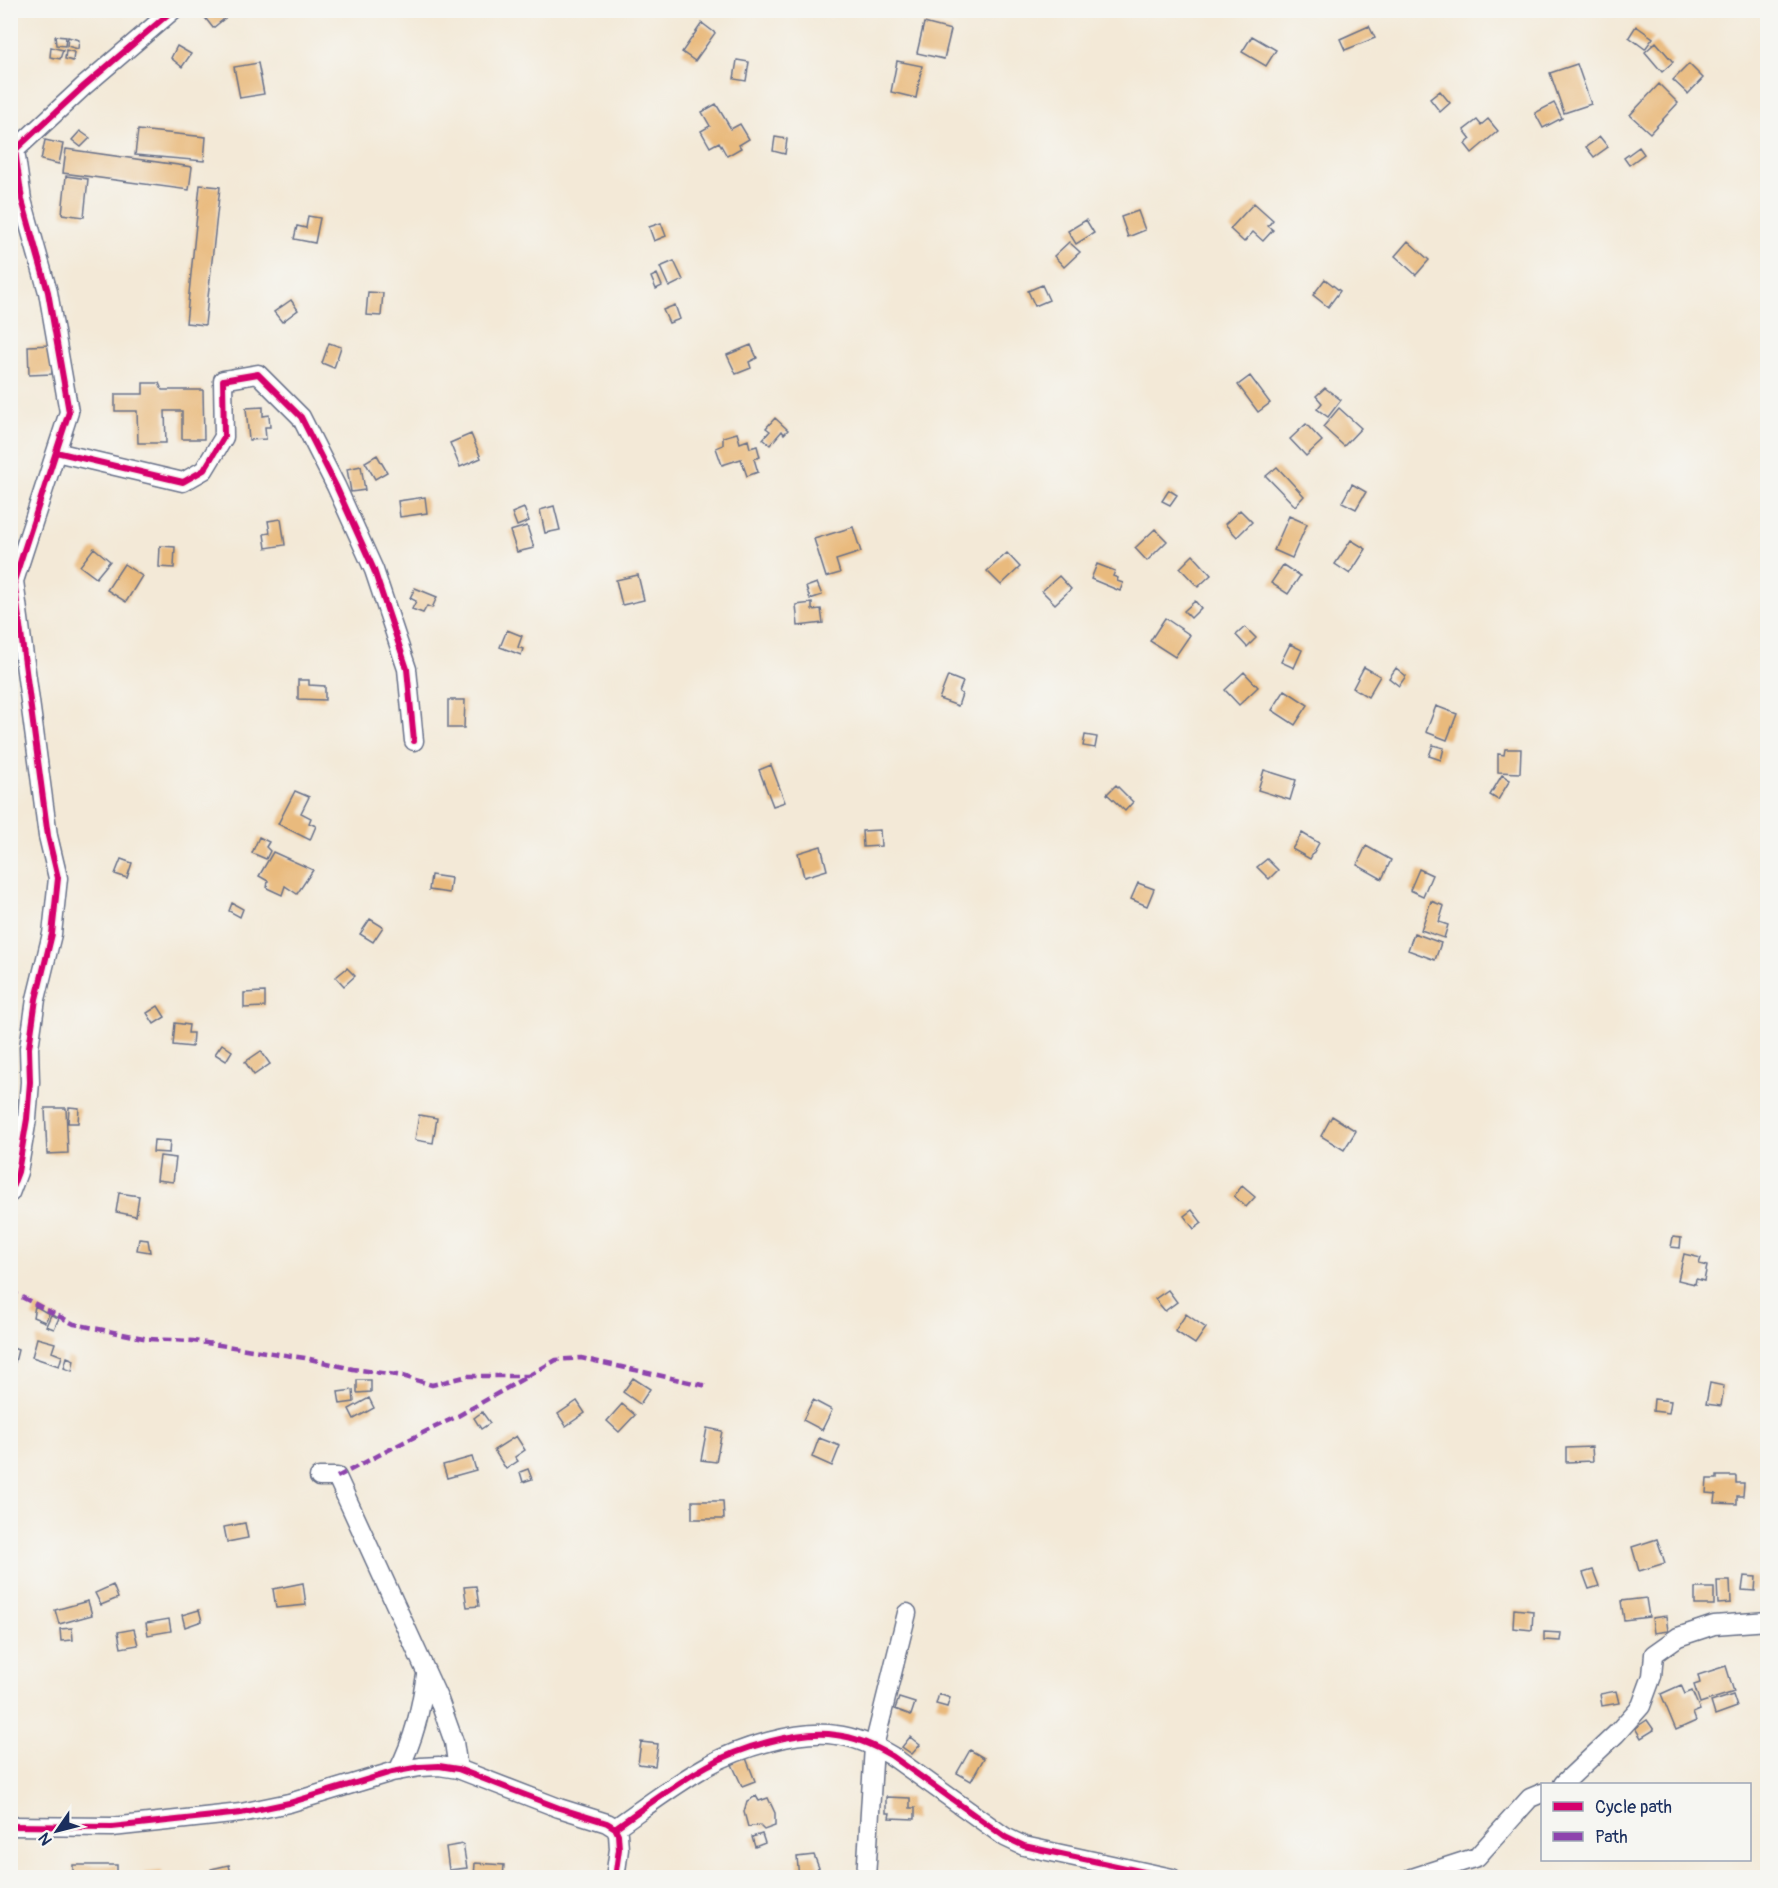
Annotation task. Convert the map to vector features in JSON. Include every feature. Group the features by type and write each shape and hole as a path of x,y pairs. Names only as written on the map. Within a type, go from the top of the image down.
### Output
{"street":[{"path":"10,1193 18,1172 27,1119 30,1082 29,1047 36,999 52,934 58,878 48,836 14,581 69,412 48,292 22,200 15,150 84,86 173,10"},
{"path":"56,452 183,482 204,470 224,437 223,380 258,374 301,417 336,486 374,570 406,669 414,741"},
{"path":"319,1477 337,1477 439,1700 454,1742 458,1769"},
{"path":"866,1878 874,1746 907,1613"},
{"path":"1565,1783 1616,1734 1641,1706 1652,1676 1654,1654 1678,1636 1714,1625 1767,1621"},
{"path":"398,1771 412,1742 426,1675"},
{"path":"615,1828 708,1765 759,1745 802,1734 836,1734 874,1746 892,1756 1005,1837 1023,1846 1172,1878"},
{"path":"10,1826 112,1827 241,1813 289,1803 398,1771 429,1766 458,1769 559,1808 607,1823 615,1828 618,1834 619,1849 615,1878"},
{"path":"1412,1878 1477,1857 1530,1798 1541,1793"}],"building":[{"path":"209,10 235,10 213,28 203,15"},
{"path":"702,23 715,33 695,61 682,52"},
{"path":"924,23 951,30 944,59 917,53"},
{"path":"1369,26 1375,38 1345,50 1340,39"},
{"path":"1636,26 1653,38 1645,49 1629,37"},
{"path":"55,36 66,37 65,46 56,45"},
{"path":"1252,36 1276,50 1266,66 1242,52"},
{"path":"68,37 79,40 78,49 67,46"},
{"path":"1656,42 1673,62 1662,72 1645,52"},
{"path":"177,46 191,54 182,67 171,58"},
{"path":"51,47 63,50 60,59 50,57"},
{"path":"66,50 74,52 73,61 65,59"},
{"path":"737,60 749,62 746,81 734,79"},
{"path":"897,61 922,66 916,98 891,92"},
{"path":"258,63 264,94 240,98 234,67"},
{"path":"1577,64 1591,104 1564,113 1550,73"},
{"path":"1689,64 1703,78 1688,94 1673,80"},
{"path":"1659,84 1678,103 1650,133 1630,115"},
{"path":"1440,91 1450,103 1440,112 1430,99"},
{"path":"1554,103 1562,118 1543,128 1535,113"},
{"path":"716,104 731,129 740,124 749,139 739,145 741,148 727,156 719,142 710,147 701,131 710,126 702,112"},
{"path":"1488,119 1498,131 1472,153 1465,144 1471,139 1464,130 1477,120 1481,125"},
{"path":"138,130 206,137 204,161 135,155"},
{"path":"80,131 90,138 81,147 72,140"},
{"path":"775,137 787,139 785,154 773,151"},
{"path":"1600,137 1608,147 1594,157 1586,147"},
{"path":"45,140 63,144 59,164 41,160"},
{"path":"1639,147 1644,154 1629,165 1624,158"},
{"path":"66,149 192,167 189,190 63,173"},
{"path":"66,176 88,179 84,217 62,214"},
{"path":"200,185 220,187 205,325 186,323"},
{"path":"1254,203 1273,220 1268,226 1273,230 1263,241 1253,232 1244,242 1230,229"},
{"path":"1138,211 1145,230 1128,237 1121,217"},
{"path":"308,216 320,218 315,243 294,239 297,226 306,228"},
{"path":"1086,220 1094,233 1076,244 1068,231"},
{"path":"661,223 666,236 654,241 649,227"},
{"path":"1408,241 1429,260 1416,275 1395,256"},
{"path":"1069,242 1080,252 1064,267 1054,256"},
{"path":"674,261 683,280 669,287 660,267"},
{"path":"657,274 662,286 656,289 651,277"},
{"path":"1325,279 1340,291 1328,307 1313,295"},
{"path":"1042,285 1049,300 1035,306 1028,291"},
{"path":"368,292 383,293 381,316 366,315"},
{"path":"291,300 298,310 282,322 274,312"},
{"path":"675,305 680,319 669,323 663,310"},
{"path":"329,343 341,347 334,368 322,363"},
{"path":"51,345 52,374 29,375 28,346"},
{"path":"751,345 757,358 749,362 751,368 736,374 727,355"},
{"path":"1250,376 1270,403 1258,412 1238,385"},
{"path":"143,383 159,383 162,390 203,390 204,439 182,439 182,411 165,411 166,443 138,443 137,411 115,411 115,394 143,394"},
{"path":"1325,388 1341,400 1328,417 1317,409 1322,403 1316,396"},
{"path":"263,407 263,416 269,415 270,427 265,427 266,439 249,440 246,408"},
{"path":"1339,408 1361,428 1344,446 1323,427"},
{"path":"775,418 788,430 784,434 782,431 770,445 763,439 770,431 766,428"},
{"path":"1306,424 1322,441 1306,456 1290,439"},
{"path":"737,433 740,443 748,440 750,448 757,446 760,457 754,459 758,472 747,476 741,459 722,465 716,448 723,445 723,437"},
{"path":"471,434 481,458 460,467 450,443"},
{"path":"377,455 387,472 375,479 365,462"},
{"path":"361,466 365,490 351,492 347,469"},
{"path":"1277,467 1304,496 1295,506 1266,476"},
{"path":"1352,484 1366,492 1356,509 1342,502"},
{"path":"1169,490 1177,495 1170,505 1162,501"},
{"path":"425,497 427,513 400,517 398,501"},
{"path":"554,506 560,530 545,533 540,510"},
{"path":"524,508 529,521 517,526 512,513"},
{"path":"1240,510 1252,522 1237,537 1225,524"},
{"path":"1289,516 1307,524 1292,558 1274,550"},
{"path":"281,519 285,545 266,548 264,534 270,533 268,521"},
{"path":"527,526 534,548 517,552 510,531"},
{"path":"853,527 861,552 836,560 840,573 826,577 814,539"},
{"path":"1155,529 1167,541 1147,561 1135,548"},
{"path":"1351,540 1366,549 1350,574 1335,564"},
{"path":"160,546 175,547 174,568 159,567"},
{"path":"94,548 110,561 96,578 80,566"},
{"path":"1007,553 1020,567 1001,585 987,571"},
{"path":"1193,555 1211,575 1198,587 1180,568"},
{"path":"124,564 142,576 126,602 107,590"},
{"path":"1097,564 1115,571 1113,576 1118,578 1117,581 1123,583 1120,591 1091,579"},
{"path":"1283,565 1300,576 1288,594 1271,583"},
{"path":"638,575 644,600 622,605 616,580"},
{"path":"1059,576 1071,589 1055,604 1042,591"},
{"path":"817,583 822,595 810,599 806,587"},
{"path":"415,588 437,597 432,608 427,606 423,613 412,609 416,601 410,598"},
{"path":"1195,601 1201,608 1191,618 1184,611"},
{"path":"812,603 812,610 821,609 823,623 798,626 796,605"},
{"path":"1165,618 1190,635 1175,657 1150,641"},
{"path":"1245,627 1256,638 1247,647 1236,635"},
{"path":"507,630 522,636 518,647 523,649 521,655 500,647"},
{"path":"1290,644 1302,650 1294,668 1281,662"},
{"path":"1364,667 1380,676 1368,697 1353,688"},
{"path":"1396,668 1406,676 1399,686 1389,678"},
{"path":"1244,672 1258,687 1239,705 1225,690"},
{"path":"948,676 963,682 959,692 962,694 958,706 939,699"},
{"path":"298,680 309,680 309,685 325,686 325,700 298,699"},
{"path":"1285,690 1308,705 1295,725 1272,710"},
{"path":"448,700 465,700 464,728 448,728"},
{"path":"1436,706 1457,714 1447,740 1426,732"},
{"path":"1085,735 1097,737 1095,748 1083,746"},
{"path":"1433,745 1444,748 1441,760 1429,756"},
{"path":"1505,749 1521,749 1520,773 1498,772 1498,754 1504,755"},
{"path":"771,765 785,802 773,806 759,770"},
{"path":"1264,770 1296,780 1290,800 1258,790"},
{"path":"1502,775 1510,780 1498,800 1490,795"},
{"path":"1116,785 1133,802 1125,811 1107,794"},
{"path":"295,791 309,797 301,813 311,818 309,823 316,826 310,840 278,824"},
{"path":"880,830 881,846 863,847 862,831"},
{"path":"1302,833 1319,843 1310,859 1292,849"},
{"path":"259,837 269,842 266,847 270,851 266,859 252,853"},
{"path":"821,846 827,870 804,877 798,853"},
{"path":"1366,846 1391,860 1382,879 1357,865"},
{"path":"273,852 313,870 297,894 285,886 282,895 267,888 268,881 259,876"},
{"path":"121,859 132,863 127,878 115,874"},
{"path":"1267,859 1278,870 1269,879 1257,867"},
{"path":"1419,869 1432,875 1423,896 1410,890"},
{"path":"431,875 451,878 449,893 429,890"},
{"path":"1138,883 1154,889 1147,906 1131,899"},
{"path":"1431,901 1444,906 1439,922 1448,925 1444,938 1421,930"},
{"path":"232,903 243,909 240,917 229,911"},
{"path":"370,919 383,927 373,942 360,934"},
{"path":"1414,933 1441,943 1435,960 1408,950"},
{"path":"347,968 355,976 344,986 336,977"},
{"path":"265,992 265,1007 244,1008 244,993"},
{"path":"158,1006 165,1017 154,1024 147,1013"},
{"path":"175,1023 189,1025 188,1033 193,1033 192,1047 173,1045"},
{"path":"222,1044 232,1051 226,1061 215,1054"},
{"path":"261,1051 270,1064 254,1075 245,1062"},
{"path":"69,1107 79,1108 78,1123 68,1123"},
{"path":"45,1108 66,1108 68,1153 47,1154"},
{"path":"419,1115 437,1118 433,1143 415,1140"},
{"path":"1332,1116 1356,1131 1344,1150 1321,1136"},
{"path":"154,1140 170,1141 169,1153 153,1152"},
{"path":"160,1156 176,1158 173,1182 157,1180"},
{"path":"1242,1186 1255,1197 1246,1207 1234,1196"},
{"path":"119,1193 139,1196 136,1216 116,1212"},
{"path":"1192,1210 1202,1223 1194,1229 1184,1216"},
{"path":"1673,1237 1681,1238 1680,1248 1671,1247"},
{"path":"139,1239 148,1240 150,1252 137,1250"},
{"path":"1684,1254 1701,1258 1699,1264 1707,1266 1704,1281 1696,1279 1695,1284 1678,1280"},
{"path":"1168,1290 1177,1302 1165,1311 1155,1299"},
{"path":"35,1306 49,1314 45,1322 33,1317"},
{"path":"1186,1314 1206,1328 1195,1344 1175,1331"},
{"path":"51,1315 59,1318 54,1329 46,1326"},
{"path":"37,1338 55,1343 52,1352 62,1356 59,1366 32,1357"},
{"path":"10,1347 18,1350 15,1362 10,1361"},
{"path":"67,1357 74,1360 72,1371 64,1368"},
{"path":"633,1378 650,1389 640,1404 623,1392"},
{"path":"357,1380 371,1380 371,1392 357,1393"},
{"path":"1710,1383 1724,1386 1721,1406 1706,1404"},
{"path":"353,1390 354,1402 340,1404 338,1392"},
{"path":"369,1398 374,1408 354,1419 349,1409"},
{"path":"1654,1399 1671,1401 1669,1413 1653,1411"},
{"path":"813,1400 832,1410 822,1430 803,1420"},
{"path":"577,1401 585,1413 566,1426 558,1414"},
{"path":"622,1404 635,1415 619,1432 607,1421"},
{"path":"482,1412 490,1423 481,1429 474,1418"},
{"path":"707,1428 722,1431 716,1462 701,1460"},
{"path":"516,1436 525,1450 515,1457 518,1461 506,1469 494,1450"},
{"path":"819,1438 840,1446 832,1466 812,1457"},
{"path":"1592,1447 1593,1461 1566,1462 1566,1448"},
{"path":"472,1457 476,1470 447,1478 443,1465"},
{"path":"528,1469 532,1479 523,1482 520,1472"},
{"path":"1717,1476 1736,1476 1736,1483 1744,1483 1743,1496 1737,1496 1737,1504 1715,1503 1716,1494 1706,1493 1707,1479 1717,1479"},
{"path":"692,1501 723,1501 724,1519 692,1519"},
{"path":"245,1523 248,1538 227,1542 224,1527"},
{"path":"1657,1539 1665,1563 1639,1571 1632,1547"},
{"path":"1593,1570 1599,1586 1589,1589 1583,1573"},
{"path":"1744,1576 1756,1577 1755,1591 1742,1590"},
{"path":"1717,1581 1730,1581 1731,1603 1718,1604"},
{"path":"303,1583 306,1605 276,1608 273,1589"},
{"path":"113,1585 118,1598 101,1605 95,1593"},
{"path":"476,1586 479,1606 467,1607 464,1587"},
{"path":"1695,1588 1714,1588 1714,1605 1695,1605"},
{"path":"1646,1598 1649,1617 1624,1620 1621,1601"},
{"path":"88,1601 92,1615 59,1624 55,1610"},
{"path":"1514,1609 1533,1611 1532,1630 1513,1628"},
{"path":"199,1610 202,1621 185,1627 182,1615"},
{"path":"1666,1616 1668,1631 1654,1633 1652,1618"},
{"path":"169,1619 171,1631 148,1635 146,1623"},
{"path":"72,1628 73,1640 61,1641 60,1629"},
{"path":"134,1629 138,1645 121,1648 118,1632"},
{"path":"1544,1632 1561,1633 1560,1641 1544,1640"},
{"path":"1726,1666 1734,1692 1700,1703 1694,1685 1700,1683 1698,1675"},
{"path":"1681,1685 1685,1694 1692,1691 1700,1710 1693,1713 1696,1721 1676,1730 1661,1694"},
{"path":"1616,1691 1619,1703 1602,1706 1600,1694"},
{"path":"939,1694 950,1698 947,1707 936,1704"},
{"path":"1733,1695 1737,1707 1715,1715 1711,1702"},
{"path":"899,1698 915,1703 911,1715 895,1709"},
{"path":"1647,1720 1654,1730 1641,1738 1635,1728"},
{"path":"910,1737 920,1745 912,1754 902,1747"},
{"path":"641,1742 658,1744 655,1766 638,1764"},
{"path":"970,1750 984,1758 971,1781 957,1773"},
{"path":"746,1758 755,1781 742,1786 731,1762"},
{"path":"756,1796 759,1801 768,1798 775,1813 775,1826 764,1830 759,1825 748,1827 744,1812 747,1801"},
{"path":"886,1797 910,1798 910,1808 915,1808 915,1819 889,1818 890,1813 886,1813"},
{"path":"762,1834 765,1843 755,1847 752,1837"},
{"path":"463,1844 467,1868 449,1870 446,1847"},
{"path":"814,1855 819,1868 812,1873 813,1878 799,1878 797,1857"},
{"path":"475,1863 504,1865 503,1878 474,1878"},
{"path":"73,1865 117,1865 117,1878 73,1878"},
{"path":"229,1865 232,1878 212,1878 211,1869"},
{"path":"162,1871 162,1878 145,1878 144,1873"},
{"path":"839,1872 855,1872 854,1878 838,1878"}],"marked path":[{"path":"10,1291 74,1324 148,1339 193,1341 305,1358 353,1369 403,1376 432,1385 468,1376 528,1376"},
{"path":"337,1477 458,1416 556,1360 581,1358 707,1386"}],"cycle path":[{"path":"10,1193 18,1172 27,1119 30,1082 29,1048 36,999 52,934 58,878 48,836 14,581 69,412 48,292 22,200 15,150 84,86 173,10"},
{"path":"56,452 183,482 204,470 224,437 223,380 258,374 301,417 336,486 374,570 407,669 414,741"},
{"path":"615,1828 683,1780 720,1759 788,1737 836,1735 865,1742 892,1756 1005,1837 1024,1846 1172,1878"},
{"path":"10,1826 112,1827 241,1813 289,1803 392,1772 439,1766 458,1769 559,1808 607,1823 615,1828 618,1834 619,1849 615,1878"}]}
